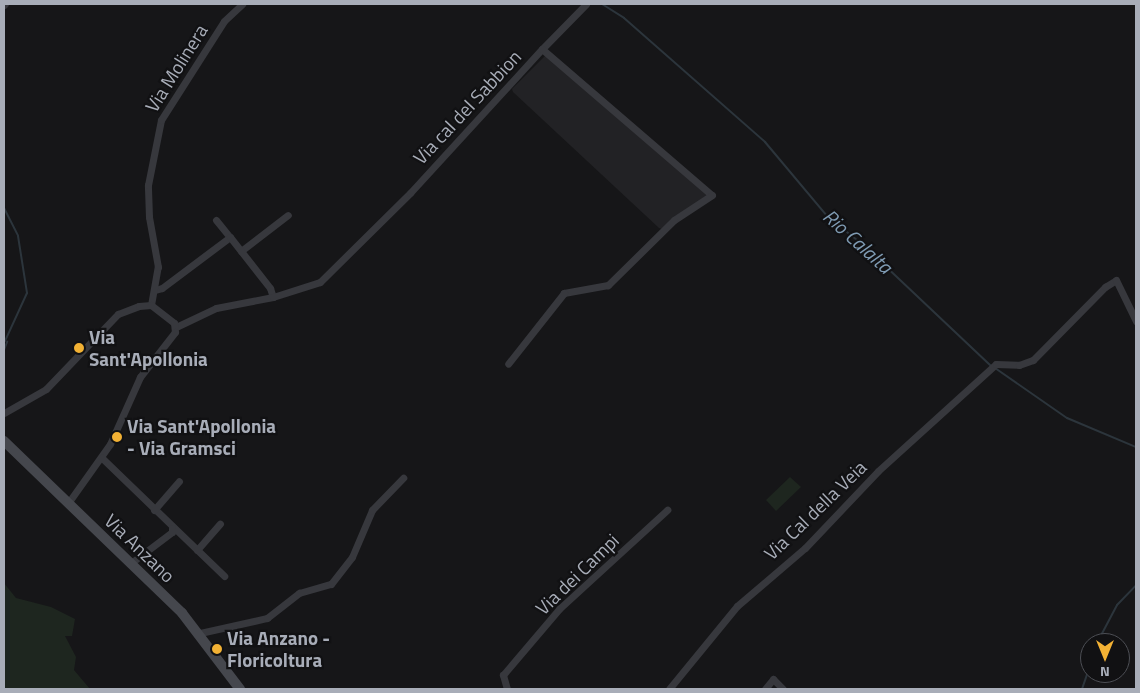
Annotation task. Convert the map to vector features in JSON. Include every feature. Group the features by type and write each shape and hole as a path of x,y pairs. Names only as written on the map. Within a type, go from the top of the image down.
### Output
{"main road":[{"name":"Via Anzano","path":"4,441 131,563 200,634 240,689"}],"street":[{"name":"Via Molinera","path":"151,305 155,290 157,255 147,194 161,120 224,21 242,4"},
{"path":"542,49 586,4"},
{"name":"Via cal del Sabbion","path":"273,297 320,282 410,193 542,49 712,195 674,220 608,285 564,293 508,364"},
{"path":"241,252 288,215"},
{"path":"68,503 102,458 140,377 176,327 216,308 273,297 270,288 216,220"},
{"path":"155,290 162,288 230,237"},
{"name":"Via Cal della Veia","path":"669,689 737,606 805,548 873,476 992,367 1019,365 1033,360 1114,281 1136,321"},
{"path":"4,413 46,389 113,318 132,308 151,305 176,327"},
{"path":"102,458 172,528 224,576"},
{"path":"200,634 267,618 299,593 331,584 339,577 352,557 372,510 403,478"},
{"path":"154,510 179,481"},
{"name":"Via dei Campi","path":"507,689 503,675 559,609 667,510"},
{"path":"197,550 220,524"},
{"path":"131,563 172,532 172,528"},
{"path":"765,689 773,679 783,689"}],"shaded area":[{"path":"546,55 708,195 662,229 659,228 513,92 512,89"},
{"path":"790,477 801,487 776,511 766,500"},
{"path":"4,583 16,598 51,607 75,619 72,636 65,636 76,657 74,670 90,689 4,689"}],"waterway":[{"name":"Rio Calalta","path":"602,4 624,18 765,142 828,217 862,244 991,366"},
{"path":"4,208 18,236 27,293 5,341"},
{"path":"4,350 7,342"},
{"name":"Rio Calalta","path":"995,368 1067,418 1136,447"},
{"name":"Rio Calalta","path":"1102,633 1117,605 1136,585"},
{"name":"Rio Calalta","path":"1082,689 1084,683"}],"place":[{"name":"Via Sant'Apollonia","path":"79,348"},
{"name":"Via Sant'Apollonia - Via Gramsci","path":"117,437"},
{"name":"Via Anzano - Floricoltura","path":"217,649"}]}
